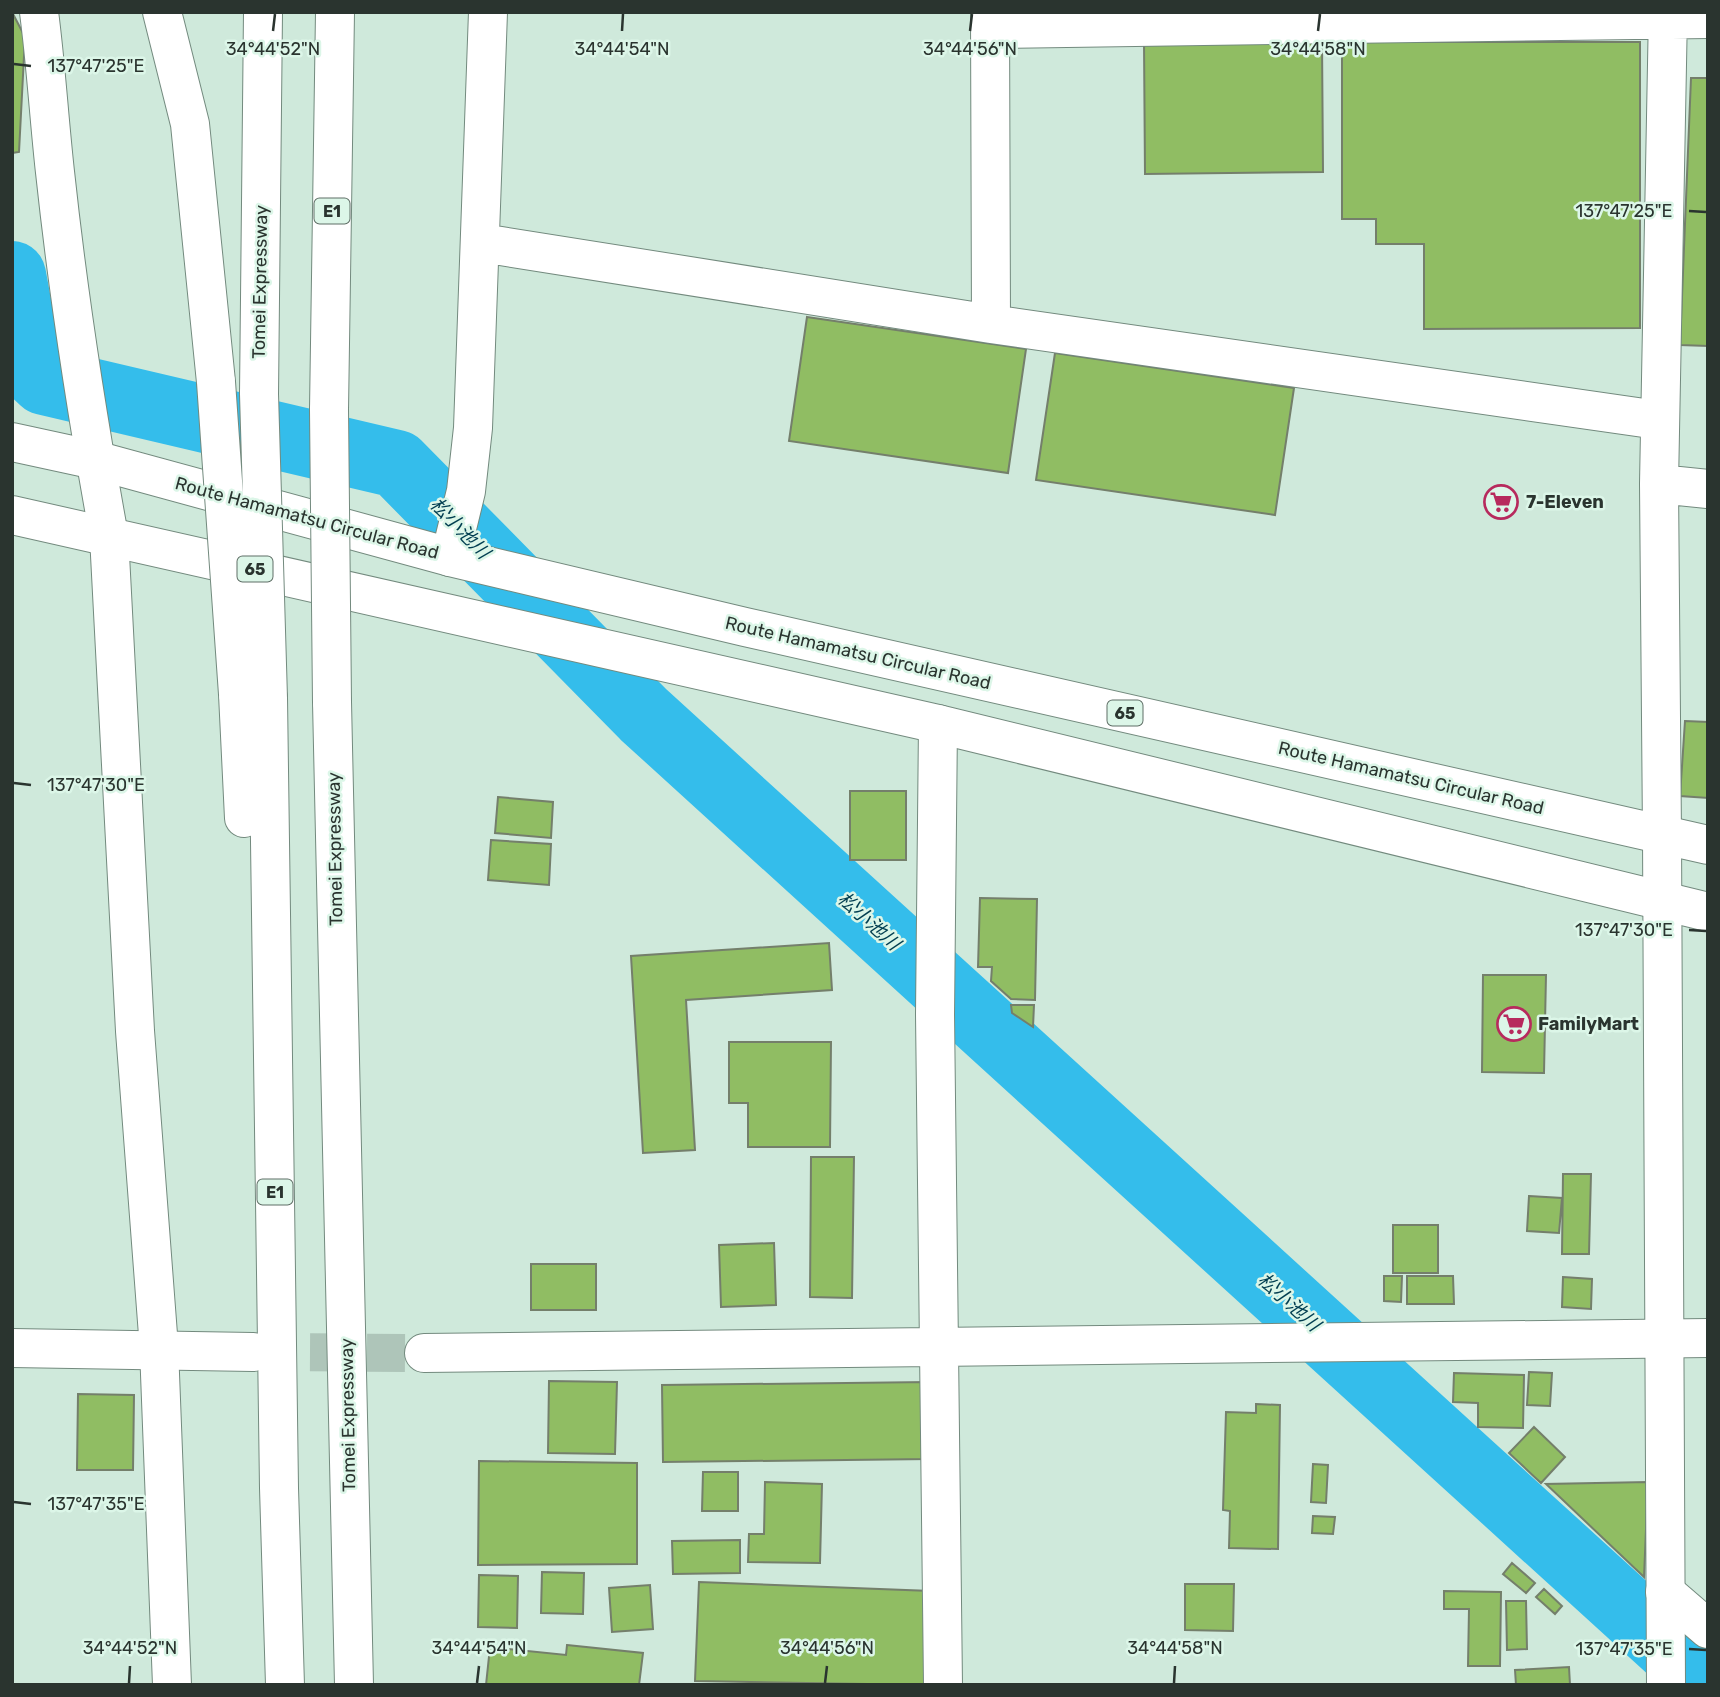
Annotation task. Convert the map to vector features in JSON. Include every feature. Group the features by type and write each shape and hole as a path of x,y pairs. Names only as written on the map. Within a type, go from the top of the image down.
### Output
{"main road":[{"path":"39,12 50,87 55,170 82,374 109,536 135,1031 159,1348 172,1685"},
{"path":"162,12 190,124 216,382 253,696"},
{"name":"Tomei Expressway","path":"263,12 253,696 285,1685"},
{"name":"Tomei Expressway","path":"335,12 329,410 332,702 354,1685"},
{"path":"433,552 466,491 473,428 482,243 480,194 488,12"},
{"path":"991,324 990,21 1668,15 1708,19"},
{"path":"1666,1685 1658,421 1668,15"},
{"path":"482,243 991,324 1658,421"},
{"name":"Route Hamamatsu Circular Road","path":"12,442 95,460 433,552 759,631 1708,845"},
{"path":"1659,484 1708,489"},
{"name":"65","path":"12,515 938,724 1708,912"},
{"path":"938,724 935,1014 943,1685"},
{"path":"424,1353 1708,1338"},
{"path":"12,1348 159,1348 253,1352"},
{"path":"1666,1604 1708,1629"}],"building":[{"path":"12,12 25,37 19,152 12,153"},
{"path":"1322,41 1323,172 1145,174 1144,42"},
{"path":"1342,42 1640,42 1640,328 1424,329 1424,244 1376,244 1376,219 1342,219"},
{"path":"1691,78 1708,78 1708,346 1680,345"},
{"path":"807,317 1026,349 1008,473 789,441"},
{"path":"1055,353 1294,388 1275,515 1036,480"},
{"path":"1685,721 1708,722 1708,798 1680,796"},
{"path":"850,791 906,791 906,860 850,860"},
{"path":"498,797 553,802 551,838 495,833"},
{"path":"491,840 551,844 549,885 488,880"},
{"path":"980,898 1037,899 1035,1000 1011,999 991,981 992,967 978,967"},
{"path":"829,943 832,990 686,1000 695,1150 643,1153 631,956"},
{"name":"FamilyMart","path":"1483,975 1546,975 1544,1073 1482,1072"},
{"path":"1011,1005 1034,1005 1033,1027 1012,1013"},
{"path":"729,1042 831,1042 830,1147 748,1147 748,1103 729,1103"},
{"path":"811,1157 854,1157 852,1298 810,1297"},
{"path":"1563,1174 1591,1174 1589,1254 1562,1254"},
{"path":"1529,1196 1562,1198 1559,1233 1527,1231"},
{"path":"1393,1225 1438,1225 1438,1273 1393,1273"},
{"path":"774,1243 776,1305 721,1307 719,1245"},
{"path":"531,1264 596,1264 596,1310 531,1310"},
{"path":"1384,1276 1402,1276 1401,1302 1384,1301"},
{"path":"1407,1276 1453,1276 1454,1304 1407,1304"},
{"path":"1563,1277 1592,1279 1591,1309 1562,1307"},
{"path":"1529,1372 1552,1373 1550,1406 1527,1405"},
{"path":"1454,1373 1524,1375 1523,1428 1478,1427 1478,1403 1453,1402"},
{"path":"549,1381 617,1382 615,1454 548,1453"},
{"path":"929,1382 930,1459 663,1462 662,1385"},
{"path":"78,1394 134,1395 133,1470 77,1470"},
{"path":"1256,1404 1280,1405 1278,1549 1229,1548 1230,1511 1223,1510 1226,1412 1256,1413"},
{"path":"1534,1427 1565,1457 1541,1483 1509,1453"},
{"path":"479,1461 637,1463 637,1564 478,1565"},
{"path":"1313,1464 1328,1465 1326,1503 1311,1502"},
{"path":"703,1472 738,1472 738,1511 702,1511"},
{"path":"765,1482 822,1484 820,1563 748,1562 749,1534 764,1534"},
{"path":"1648,1482 1644,1577 1546,1484"},
{"path":"1313,1516 1335,1517 1333,1534 1312,1533"},
{"path":"740,1540 740,1573 673,1574 672,1541"},
{"path":"1512,1563 1535,1583 1526,1593 1503,1574"},
{"path":"542,1572 584,1573 583,1614 541,1613"},
{"path":"479,1575 518,1576 517,1628 478,1627"},
{"path":"699,1582 931,1591 927,1685 695,1681"},
{"path":"1185,1584 1234,1584 1233,1631 1185,1630"},
{"path":"650,1585 653,1629 612,1632 609,1588"},
{"path":"1544,1589 1562,1606 1555,1614 1536,1597"},
{"path":"1444,1591 1501,1592 1500,1666 1468,1666 1469,1609 1444,1609"},
{"path":"1506,1601 1526,1601 1527,1649 1507,1650"},
{"path":"567,1645 643,1653 639,1685 486,1685 490,1647 566,1655"},
{"path":"1569,1667 1570,1685 1516,1685 1515,1670"}],"waterway":[{"name":"松小池川","path":"12,275 29,367 44,381 397,464 644,715 1708,1683"}],"tunnel":[{"path":"253,1352 424,1353"}],"place":[{"name":"7-Eleven","path":"1501,502"},
{"name":"FamilyMart","path":"1514,1024"}]}
